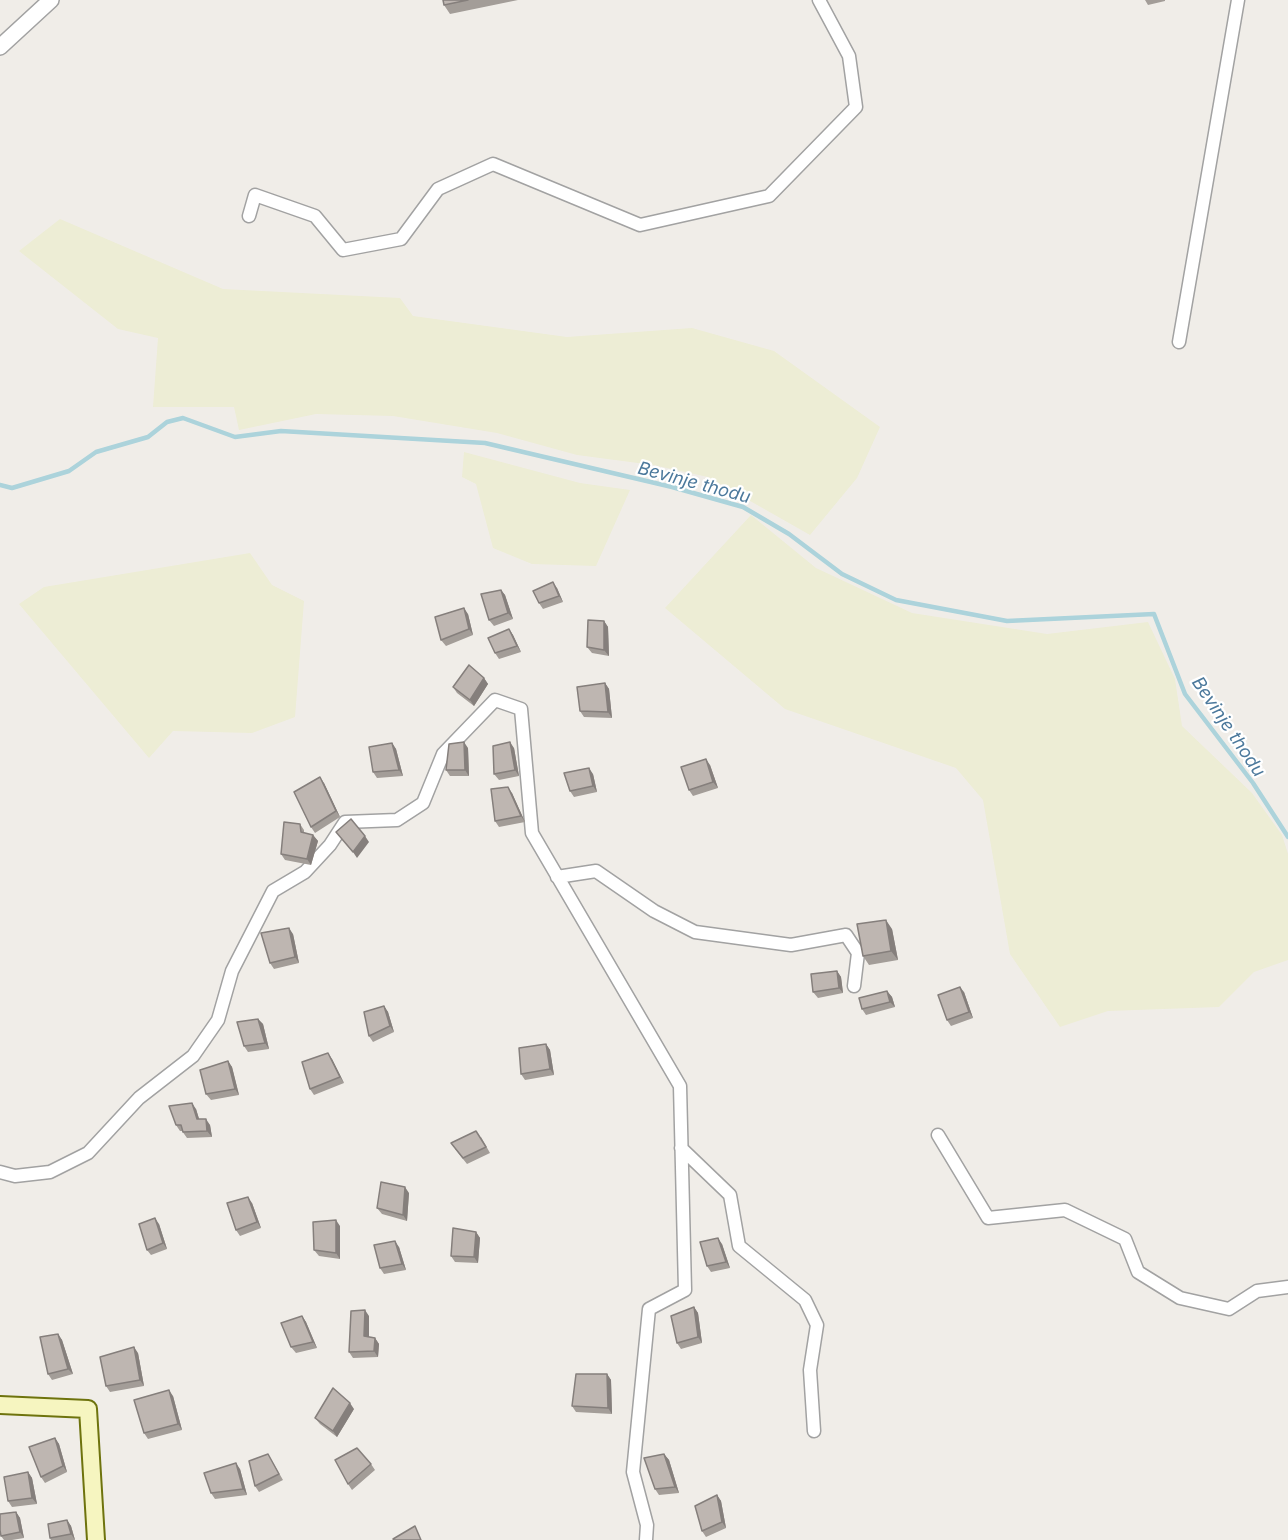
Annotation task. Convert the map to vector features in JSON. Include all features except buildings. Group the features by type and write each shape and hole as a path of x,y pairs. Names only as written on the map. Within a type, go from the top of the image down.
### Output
{"main road":[{"path":"0,1405 88,1409 96,1540"}],"street":[{"path":"0,47 51,0"},
{"path":"249,216 255,195 315,216 343,250 401,239 438,189 493,164 640,225 769,196 856,107 849,56 819,0"},
{"path":"1179,342 1238,0"},
{"path":"0,1172 15,1176 50,1172 88,1154 139,1098 193,1056 218,1020 232,971 273,891 305,872 330,845 345,822 397,820 423,803 442,754 495,700 521,709 532,833 680,1086 685,1290 649,1309 633,1472 653,1540"},
{"path":"557,877 596,871 654,911 695,932 791,945 846,935 858,954 855,986"},
{"path":"938,1135 988,1218 1065,1210 1125,1239 1138,1272 1180,1298 1229,1309 1257,1291 1288,1287"},
{"path":"681,1148 730,1195 739,1246 806,1300 817,1325 810,1370 814,1431"},
{"path":"646,1540 647,1525"}],"green space":[{"path":"60,219 223,289 400,298 413,316 567,337 692,328 774,351 880,427 857,478 810,535 708,477 653,465 577,455 497,433 393,416 316,414 239,430 234,407 153,407 158,338 118,329 19,251"},
{"path":"464,452 580,483 630,490 596,566 532,564 493,548 476,484 462,477"},
{"path":"751,515 816,568 912,613 1047,634 1148,622 1175,679 1182,726 1252,793 1282,835 1288,854 1288,960 1254,972 1219,1007 1108,1011 1060,1027 1010,954 983,800 956,768 785,709 665,608"},
{"path":"250,553 272,585 304,601 295,717 252,733 173,731 149,758 19,604 44,587"}],"waterway":[{"name":"Bevinje thodu","path":"0,485 12,488 69,471 96,452 148,437 167,422 183,418 235,437 281,431 485,443 672,487 743,507 789,534 842,574 896,600 1007,621 1154,614 1185,694 1253,783 1288,837"}]}
